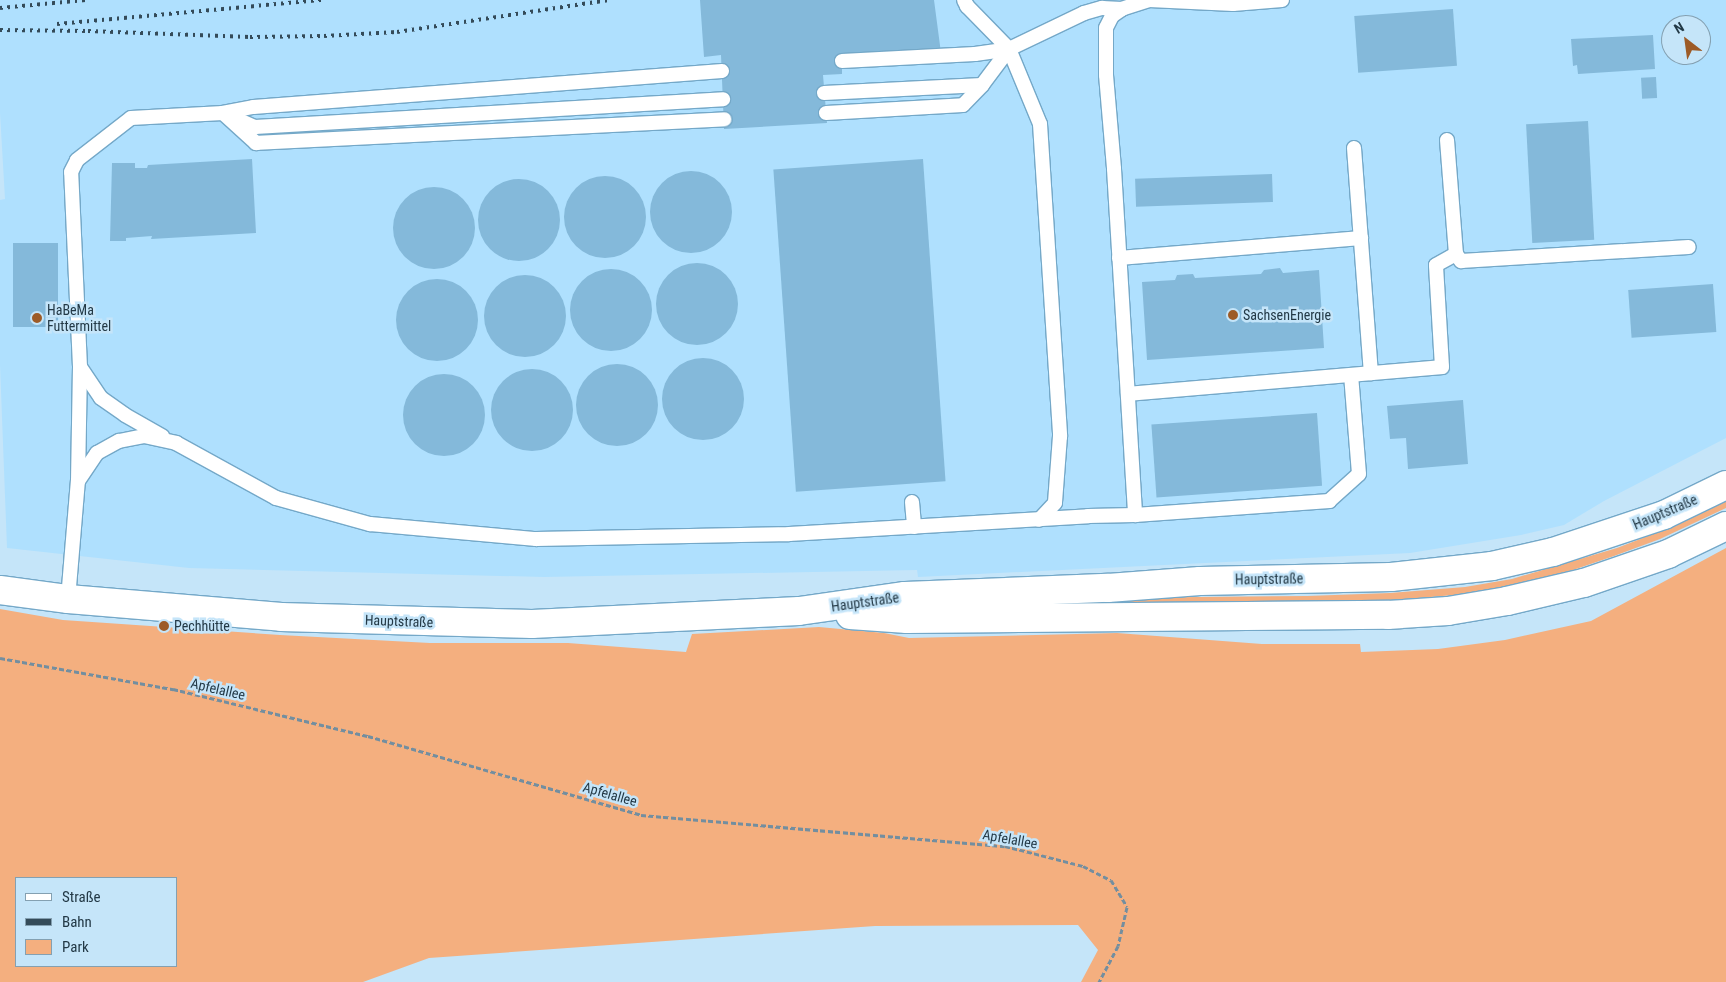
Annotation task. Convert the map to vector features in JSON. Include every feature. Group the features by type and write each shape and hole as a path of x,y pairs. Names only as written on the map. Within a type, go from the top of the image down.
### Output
{"main road":[{"name":"Hauptstraße","path":"0,590 68,599 281,617 434,623 542,624 799,611 905,596 1108,588 1210,581 1391,577 1492,566 1553,552 1607,536 1664,514 1726,485"},
{"name":"Hauptstraße","path":"799,611 907,619 1388,615 1448,611 1508,601 1602,577 1668,554 1726,526"}],"lane":[{"path":"964,0 966,6 1009,48 1040,124 1060,436 1055,503 1039,520"},
{"path":"1135,515 1106,75 1106,28 1112,16 1122,9 1149,0 1233,4 1282,0"},
{"path":"842,61 975,54 1009,48 1084,13 1102,8 1122,9"},
{"path":"826,113 963,105 982,85 1009,48"},
{"path":"68,599 78,481 80,367 71,172 78,160 131,118 722,71"},
{"path":"824,93 982,85"},
{"path":"223,112 255,127 723,99"},
{"path":"223,112 256,143 724,119"},
{"path":"1448,140 1456,254 1461,262 1689,247"},
{"path":"1354,148 1371,373"},
{"path":"1119,258 1361,238"},
{"path":"1128,394 1442,367 1436,266 1456,254"},
{"path":"80,367 102,398 125,415 276,498 370,524 536,539 789,534 1088,516 1135,515 1329,501 1359,474 1351,375"},
{"path":"78,481 97,453 118,442 144,436 176,443"},
{"path":"912,502 914,527"}],"path":[{"name":"Apfelallee","path":"0,658 172,689 368,736 642,815 1005,846 1083,866 1111,880 1127,907 1118,946 1099,982"}],"shaded area":[{"name":"HaBeMa Futtermittel","path":"0,0 1726,0 1726,438 1604,501 1564,525 1521,535 1410,553 918,577 917,570 544,577 189,568 7,548 0,365 0,200 5,199 0,113"}],"green space":[{"path":"1726,501 1726,508 1660,539 1614,556 1573,570 1511,586 1466,594 1383,601 916,610 1102,598 1307,596 1390,593 1465,587 1512,579 1617,548 1661,531"},
{"path":"1726,548 1726,982 1081,982 1098,950 1078,925 875,926 429,958 363,982 0,982 0,609 63,620 280,635 430,643 568,643 686,652 692,634 819,627 884,633 909,638 1117,633 1262,644 1360,644 1361,652 1438,649 1505,640 1591,621"}],"building":[{"path":"700,0 934,0 941,53 842,61 842,74 823,75 827,123 724,129 721,55 704,57"},
{"path":"1453,9 1457,66 1358,73 1354,16"},
{"path":"1653,35 1655,69 1578,74 1577,65 1573,66 1571,39"},
{"path":"1656,77 1657,98 1642,99 1641,78"},
{"path":"1588,121 1594,240 1532,243 1526,124"},
{"path":"252,159 256,233 151,239 152,236 126,238 126,241 110,241 112,163 135,163 135,168 147,168 148,165"},
{"path":"923,159 946,481 796,492 773,169"},
{"path":"691,171 707,174 720,183 729,196 732,212 729,228 720,241 707,250 691,253 675,250 662,241 653,228 650,212 653,196 662,183 675,174"},
{"path":"1272,174 1273,202 1136,207 1135,179"},
{"path":"605,176 621,179 634,188 643,201 646,217 643,233 634,246 621,255 605,258 589,255 576,246 567,233 564,217 567,201 576,188 589,179"},
{"path":"519,179 535,182 548,191 557,204 560,220 557,236 548,249 535,258 519,261 503,258 490,249 481,236 478,220 481,204 490,191 503,182"},
{"path":"434,187 450,190 463,199 472,212 475,228 472,244 463,257 450,266 434,269 418,266 405,257 396,244 393,228 396,212 405,199 418,190"},
{"path":"13,243 58,243 58,327 13,327"},
{"path":"697,263 713,266 726,275 735,288 738,304 735,320 726,333 713,342 697,345 681,342 668,333 659,320 656,304 659,288 668,275 681,266"},
{"name":"SachsenEnergie","path":"1280,268 1283,273 1319,270 1324,348 1147,360 1142,282 1175,280 1177,275 1193,274 1195,278 1261,274 1264,270"},
{"path":"611,269 627,272 640,281 649,294 652,310 649,326 640,339 627,348 611,351 595,348 582,339 573,326 570,310 573,294 582,281 595,272"},
{"path":"525,275 541,278 554,287 563,300 566,316 563,332 554,345 541,354 525,357 509,354 496,345 487,332 484,316 487,300 496,287 509,278"},
{"path":"437,279 453,282 466,291 475,304 478,320 475,336 466,349 453,358 437,361 421,358 408,349 399,336 396,320 399,304 408,291 421,282"},
{"path":"1713,284 1716,332 1632,338 1628,290"},
{"path":"703,358 719,361 732,370 741,383 744,399 741,415 732,428 719,437 703,440 687,437 674,428 665,415 662,399 665,383 674,370 687,361"},
{"path":"617,364 633,367 646,376 655,389 658,405 655,421 646,434 633,443 617,446 601,443 588,434 579,421 576,405 579,389 588,376 601,367"},
{"path":"532,369 548,372 561,381 570,394 573,410 570,426 561,439 548,448 532,451 516,448 503,439 494,426 491,410 494,394 503,381 516,372"},
{"path":"444,374 460,377 473,386 482,399 485,415 482,431 473,444 460,453 444,456 428,453 415,444 406,431 403,415 406,399 415,386 428,377"},
{"path":"1463,400 1468,464 1408,469 1406,438 1390,439 1387,406"},
{"path":"1317,413 1322,486 1156,497 1151,425"}],"railway":[{"path":"0,8 86,0"},
{"path":"57,24 323,0"},
{"path":"0,30 250,37 324,36 397,32 608,0"}],"place":[{"name":"SachsenEnergie","path":"1233,315"},
{"name":"HaBeMa Futtermittel","path":"37,318"},
{"name":"Pechhütte","path":"164,626"}]}
